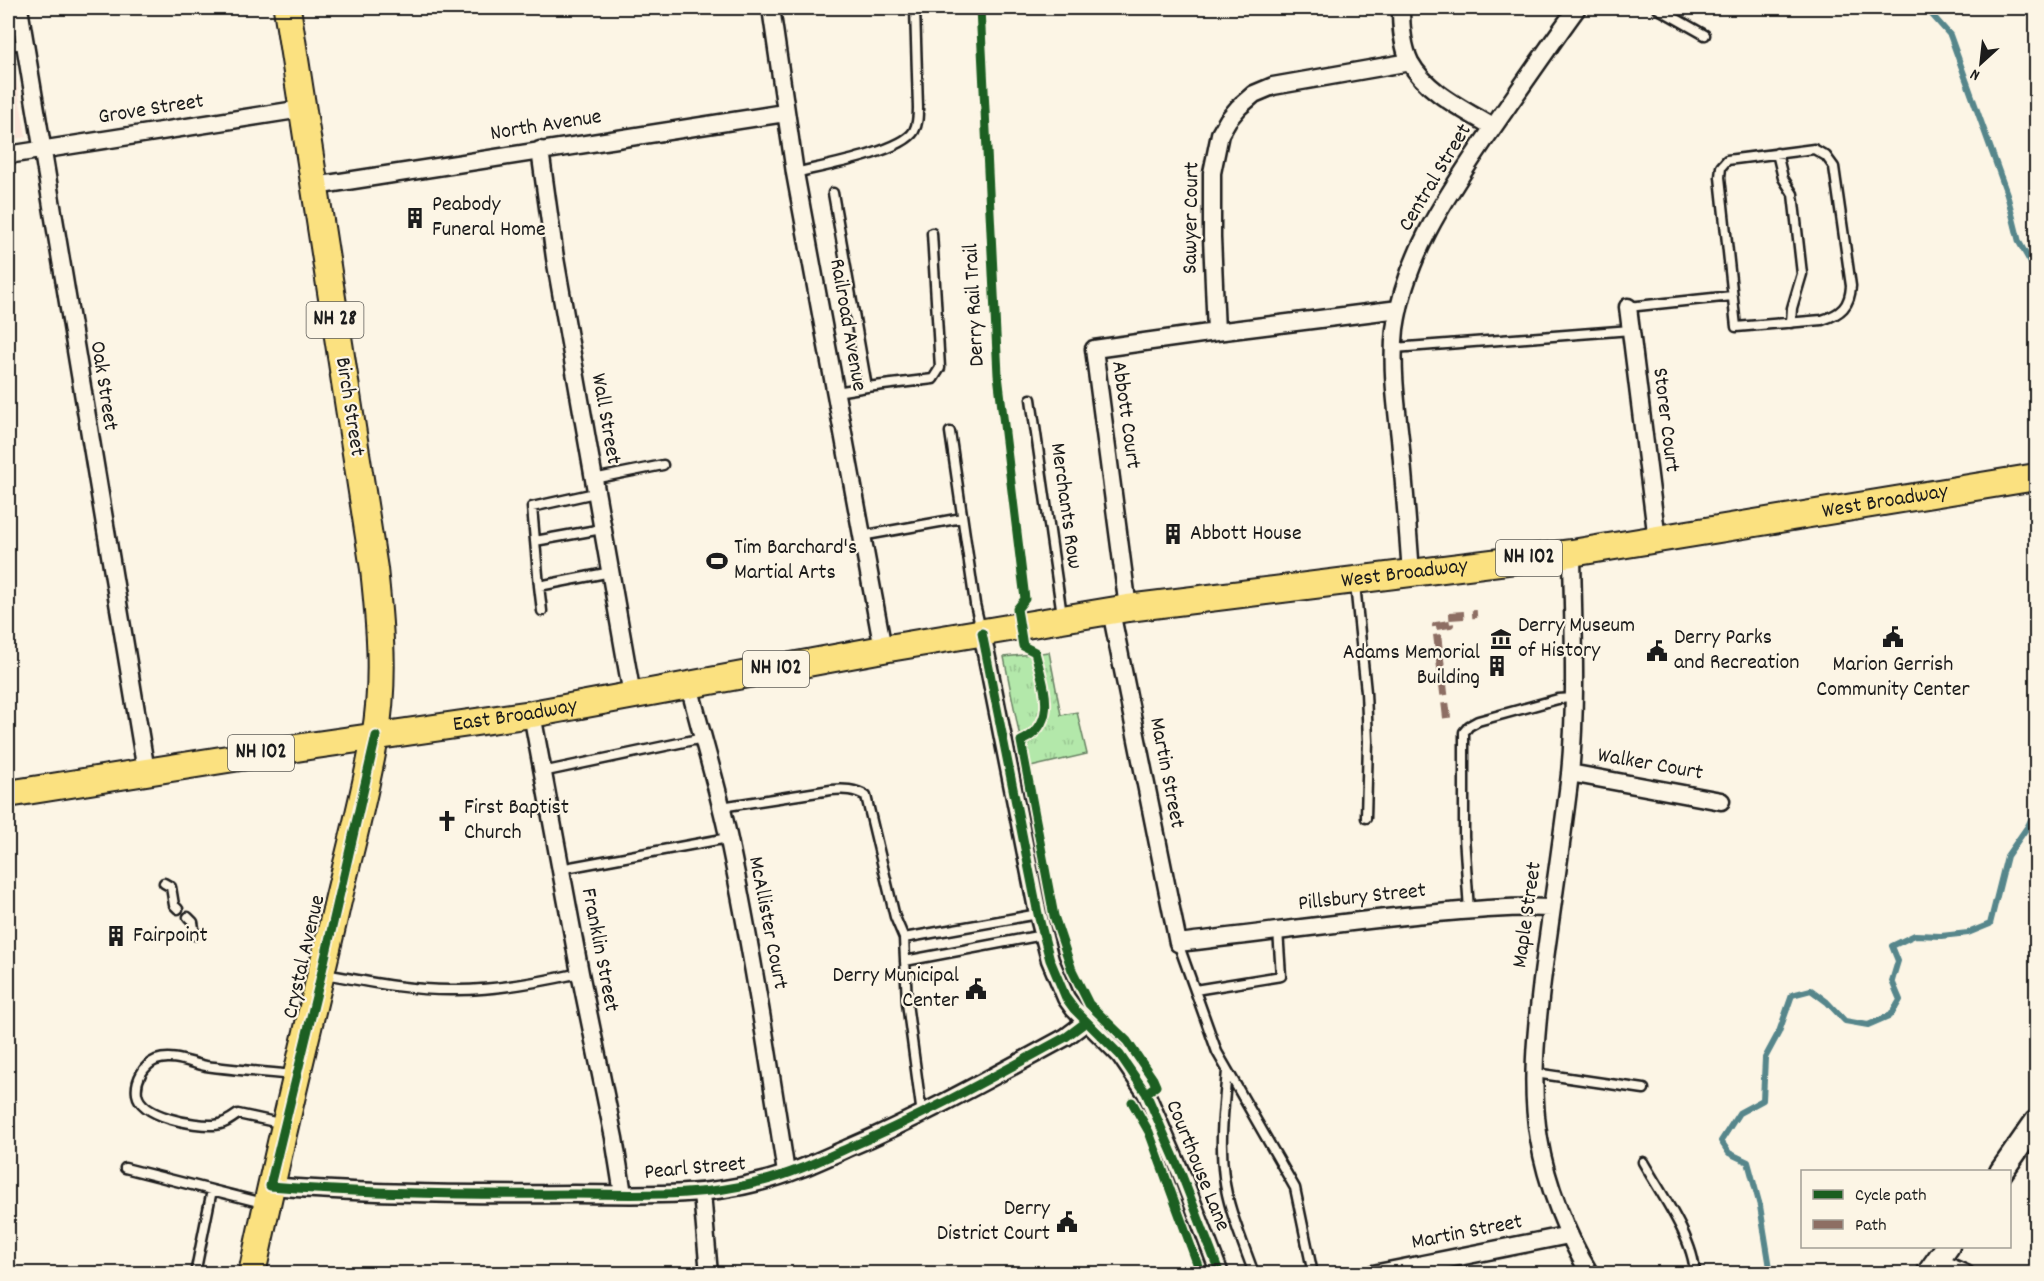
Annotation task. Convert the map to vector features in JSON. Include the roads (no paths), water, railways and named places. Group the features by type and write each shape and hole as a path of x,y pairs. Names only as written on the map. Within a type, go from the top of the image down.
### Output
{"main road":[{"name":"Birch Street","path":"287,8 376,591 381,657 376,736"},
{"name":"West Broadway","path":"1020,627 1119,610 1572,553 2037,477"},
{"name":"East Broadway","path":"8,794 146,771 532,714 632,694 1020,627"},
{"name":"Crystal Avenue","path":"252,1274 284,1124 322,973 376,736"}],"street":[{"name":"Oak Street","path":"19,8 16,45 41,149 146,771"},
{"name":"Railroad Avenue","path":"771,8 795,173 884,650"},
{"path":"1401,8 1404,45 1410,62 1422,78 1436,90 1493,127"},
{"name":"Central Street","path":"1410,574 1394,348 1400,309 1414,259 1433,219 1493,127 1577,8"},
{"name":"Sawyer Court","path":"1216,332 1212,173 1220,134 1228,120 1254,94 1273,86 1410,62"},
{"name":"Grove Street","path":"8,155 302,110"},
{"name":"North Avenue","path":"315,186 785,113"},
{"name":"Wall Street","path":"540,150 555,258 632,694"},
{"name":"Storer Court","path":"1628,307 1657,540"},
{"path":"1216,332 1400,309"},
{"name":"Abbott Court","path":"1119,610 1106,438 1094,350 1216,332"},
{"name":"Maple Street","path":"1572,553 1574,698 1570,773 1540,1003 1535,1095 1539,1140 1558,1206 1569,1235 1590,1274"},
{"name":"Martin Street","path":"1119,610 1178,943"},
{"name":"Courthouse Lane","path":"982,633 1038,914 1050,960 1066,998 1086,1022 1120,1055 1146,1093 1181,1173 1220,1274"},
{"name":"McAllister Court","path":"689,685 721,807 753,961 786,1173"},
{"name":"Franklin Street","path":"532,714 623,1194"},
{"name":"Walker Court","path":"1570,773 1721,801"},
{"name":"Pillsbury Street","path":"1178,943 1313,925 1469,910 1513,907 1552,908"},
{"name":"Pearl Street","path":"268,1195 341,1192 623,1194 702,1192 761,1182 828,1157 922,1115 1066,1037 1086,1022"},
{"path":"2002,1170 2037,1122"},
{"path":"702,1192 709,1274"},
{"name":"Martin Street","path":"1373,1274 1569,1235"},
{"path":"1938,1260 1966,1274"}],"lane":[{"path":"795,173 888,148 905,141 914,132 918,121 915,8"},
{"path":"1657,8 1705,35"},
{"path":"1814,149 1826,156 1834,167 1851,286 1850,297 1845,308 1835,316 1822,320 1736,327 1732,296 1720,177 1721,167 1727,160 1814,149"},
{"path":"1777,153 1783,178 1793,194 1802,274 1792,308 1791,323"},
{"path":"833,193 867,387"},
{"path":"836,392 933,379 938,374 940,368 932,232"},
{"path":"1628,307 1732,296"},
{"path":"1394,348 1631,330"},
{"name":"Merchants Row","path":"1031,399 1063,619"},
{"path":"950,432 975,604 982,633"},
{"path":"542,611 531,507 663,465"},
{"path":"861,536 962,518"},
{"path":"535,541 602,529"},
{"path":"539,586 610,572"},
{"path":"1354,581 1368,741 1366,818"},
{"path":"1469,910 1464,836 1464,732 1478,721 1558,699 1574,698"},
{"path":"542,772 703,738"},
{"path":"721,807 831,789 859,791 866,796 895,917 904,938 907,1003 922,1115"},
{"path":"560,869 728,838"},
{"path":"164,883 171,887 174,905 178,909"},
{"path":"904,938 1038,914"},
{"path":"188,917 193,922 195,935"},
{"path":"1195,990 1281,976 1278,930"},
{"path":"905,961 1043,935"},
{"path":"1178,943 1210,1036 1227,1071 1295,1188 1313,1274"},
{"path":"322,973 414,988 458,990 549,980 580,973"},
{"path":"284,1124 238,1114 226,1122 215,1125 161,1116 148,1110 141,1103 137,1094 138,1082 147,1065 166,1058 296,1076"},
{"path":"1227,1071 1221,1140 1224,1178 1232,1211 1254,1274"},
{"path":"1535,1073 1644,1089"},
{"path":"1643,1162 1689,1243 1695,1262 1695,1274"},
{"path":"126,1168 212,1190 268,1195"},
{"path":"195,1274 212,1190"}],"waterway":[{"path":"1926,8 1950,35 2007,194 2019,242 2036,272"},
{"path":"1771,1274 1760,1206 1748,1162 1729,1153 1721,1141 1739,1113 1763,1100 1765,1058 1779,1032 1792,995 1811,990 1827,1002 1845,1021 1868,1025 1891,1015 1900,1000 1892,981 1898,961 1892,946 1915,935 1941,936 1968,933 1990,924 2007,856 2028,826 2036,809"}],"place":[{"name":"Peabody Funeral Home","path":"415,218"},
{"name":"Abbott House","path":"1173,534"},
{"name":"Tim Barchard's Martial Arts","path":"717,561"},
{"name":"Marion Gerrish Community Center","path":"1893,637"},
{"name":"Derry Museum of History","path":"1501,639"},
{"name":"Derry Parks and Recreation","path":"1657,651"},
{"name":"Adams Memorial Building","path":"1497,666"},
{"name":"First Baptist Church","path":"447,821"},
{"name":"Fairpoint","path":"116,936"},
{"name":"Derry Municipal Center","path":"976,989"},
{"name":"Derry District Court","path":"1067,1222"}]}
